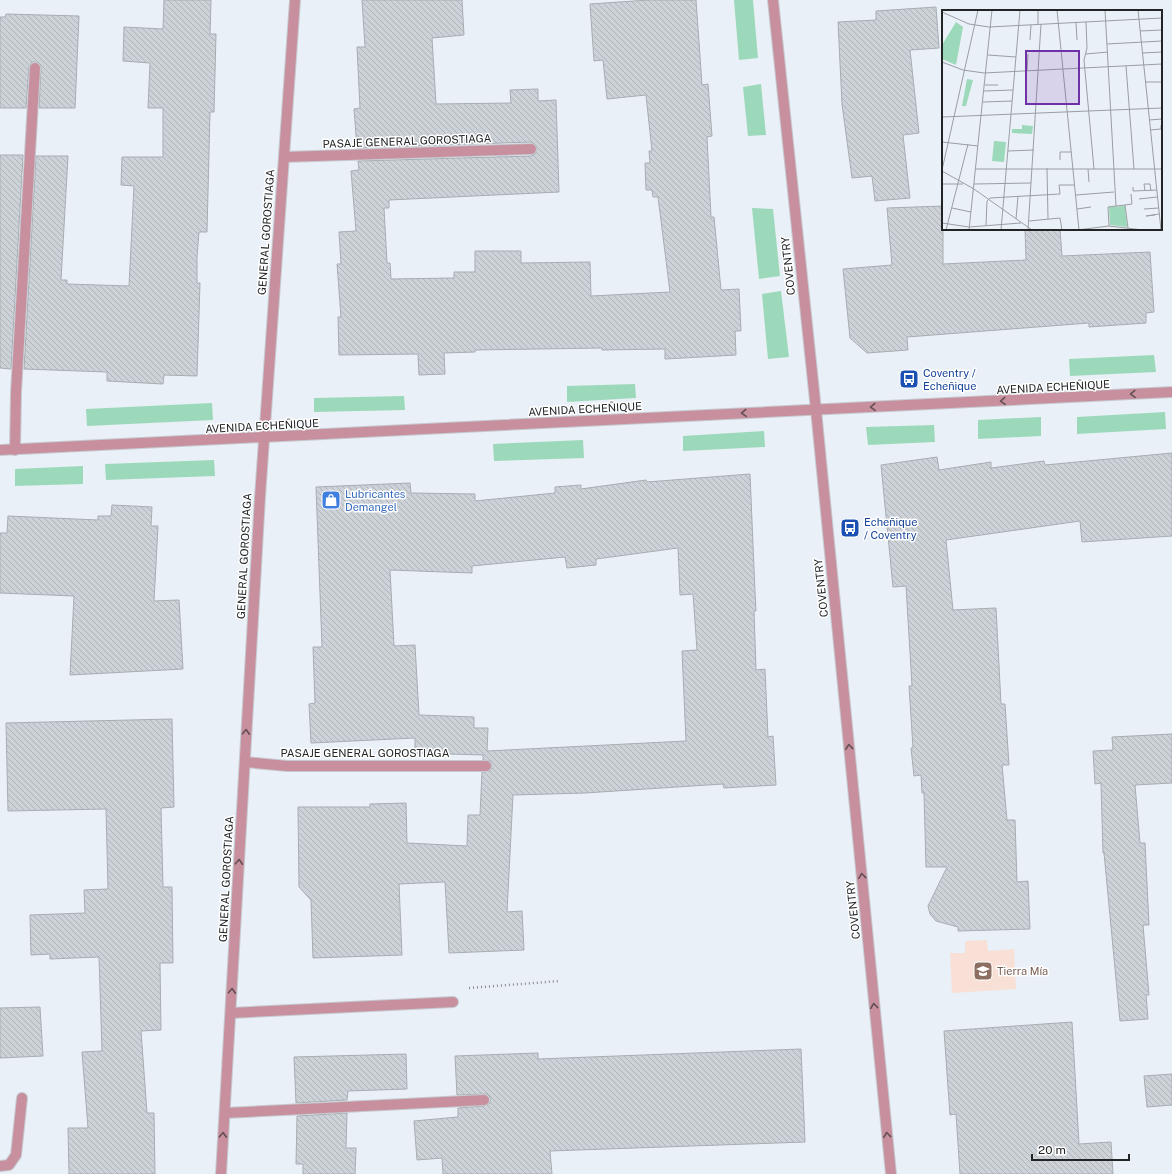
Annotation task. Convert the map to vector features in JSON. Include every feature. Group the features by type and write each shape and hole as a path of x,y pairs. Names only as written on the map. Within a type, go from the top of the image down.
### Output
{"street":[{"name":"GENERAL GOROSTIAGA","path":"221,1174 264,438 294,0"},
{"name":"COVENTRY","path":"773,0 816,410 891,1174"},
{"path":"15,450 16,392 35,68"},
{"name":"PASAJE GENERAL GOROSTIAGA","path":"284,157 531,149"},
{"name":"AVENIDA ECHEÑIQUE","path":"0,450 1172,392"},
{"name":"PASAJE GENERAL GOROSTIAGA","path":"245,762 287,766 486,766"},
{"path":"230,1013 453,1002"},
{"path":"0,1166 9,1165 16,1155 22,1098"},
{"path":"225,1113 484,1100"}],"path":[{"path":"453,1002 464,988 560,981"}],"shaded area":[{"name":"Tierra Mía","path":"987,940 988,951 1014,949 1016,989 952,993 950,953 965,953 965,941"}],"green space":[{"path":"734,0 753,0 758,58 739,60"},
{"path":"761,84 766,135 748,136 743,87"},
{"path":"752,208 773,209 780,276 759,279"},
{"path":"781,291 789,357 768,359 762,294"},
{"path":"1154,355 1156,372 1070,376 1069,359"},
{"path":"635,384 636,398 567,402 567,386"},
{"path":"404,396 405,410 314,412 314,398"},
{"path":"212,403 213,420 87,426 86,409"},
{"path":"1165,412 1166,429 1077,434 1077,417"},
{"path":"1041,417 1041,436 978,439 978,420"},
{"path":"934,425 935,442 868,445 866,427"},
{"path":"764,431 765,447 683,451 683,436"},
{"path":"583,440 584,458 494,461 493,444"},
{"path":"214,460 215,476 106,480 105,464"},
{"path":"83,466 83,484 15,486 15,469"}],"building":[{"path":"164,0 211,0 210,34 216,34 214,112 210,112 207,232 199,232 197,257 197,283 200,283 197,376 164,375 163,384 107,381 107,372 24,369 36,156 68,156 61,280 67,280 67,284 129,286 134,186 121,185 122,157 163,157 163,108 148,108 150,63 123,61 124,27 163,29"},
{"path":"362,0 462,0 464,35 432,38 436,104 511,103 510,90 538,89 538,101 556,100 559,192 389,200 389,208 384,208 387,263 390,263 391,279 454,278 454,272 475,272 475,251 521,251 521,263 590,262 591,296 670,292 658,197 653,197 652,190 646,190 645,163 650,163 649,151 652,151 646,95 607,99 603,60 594,61 590,4 649,0 696,0 702,85 708,84 712,136 707,137 711,217 714,217 721,290 739,289 741,331 735,331 736,355 665,359 665,349 602,350 602,348 475,350 475,352 444,353 445,374 419,375 418,354 339,355 338,317 341,317 337,264 341,264 339,232 356,231 351,171 359,170 358,161 531,156 535,154 537,149 536,145 531,142 357,148 354,109 360,108 357,47 365,47"},
{"path":"936,7 939,48 910,50 919,133 903,135 910,198 875,201 872,176 852,178 842,104 838,22 876,20 876,11"},
{"path":"6,14 79,16 75,108 39,108 41,68 39,63 32,62 29,67 26,108 0,108 0,17 5,17"},
{"path":"0,155 23,155 11,369 0,368"},
{"path":"942,206 943,264 1026,260 1025,230 1060,230 1062,256 1150,252 1154,312 1146,313 1146,323 1089,327 1089,323 907,337 908,350 867,353 850,338 843,269 892,265 887,208"},
{"path":"1172,453 1172,536 1082,542 1080,521 946,540 953,610 996,608 1001,704 1005,704 1009,765 1002,765 1007,820 1015,820 1017,882 1028,881 1030,929 958,931 958,927 936,921 930,914 928,906 947,867 926,867 924,793 922,793 921,775 914,776 911,748 913,748 909,686 912,686 906,586 893,587 881,465 937,457 939,470 991,462 991,468 1044,461 1045,465"},
{"path":"750,474 756,611 754,611 756,670 765,669 768,737 773,736 776,785 724,788 723,784 585,793 513,795 507,912 522,911 524,950 449,953 445,882 399,884 402,955 313,958 311,900 299,887 298,807 370,807 370,804 406,803 407,843 467,846 468,815 480,815 482,772 490,771 492,766 490,761 483,760 483,755 415,753 415,738 311,743 309,704 315,703 313,647 322,647 316,487 410,483 411,493 475,494 475,501 555,493 555,487 581,485 581,489 646,480 647,482","holes":["678,548 680,595 693,594 697,650 682,651 686,741 487,751 488,728 474,728 474,717 419,715 415,645 394,646 390,570 472,573 472,566 565,557 567,568 596,565 596,559"]},
{"path":"112,505 152,507 151,526 158,526 154,601 179,600 183,669 70,675 74,596 0,593 0,533 7,533 8,516 98,520 98,516 111,516"},
{"path":"172,719 174,807 161,808 163,887 172,887 173,963 160,963 161,1030 141,1031 147,1113 154,1113 155,1174 69,1174 68,1128 88,1128 82,1052 102,1051 99,957 50,959 50,954 31,955 30,915 85,913 84,890 108,889 106,809 8,811 6,723"},
{"path":"1172,734 1172,783 1135,785 1140,843 1145,843 1149,925 1143,925 1149,995 1146,995 1148,1019 1120,1021 1103,853 1101,783 1095,784 1093,751 1113,750 1112,737"},
{"path":"40,1007 43,1056 0,1058 0,1008"},
{"path":"1072,1022 1079,1144 1111,1142 1113,1174 960,1174 956,1114 950,1115 944,1031"},
{"path":"801,1049 805,1142 550,1151 552,1174 443,1174 442,1158 417,1160 414,1121 458,1117 458,1108 484,1106 490,1103 490,1097 487,1094 457,1095 455,1056 538,1053 538,1059"},
{"path":"406,1054 407,1089 348,1091 347,1100 296,1103 294,1057"},
{"path":"1172,1074 1172,1105 1147,1107 1144,1076"},
{"path":"347,1113 346,1148 356,1148 355,1174 303,1174 303,1164 296,1164 297,1116"}],"place":[{"name":"Coventry / Echeñique","path":"909,379"},
{"name":"Lubricantes Demangel","path":"331,500"},
{"name":"Echeñique / Coventry","path":"850,528"},
{"name":"Tierra Mía","path":"983,971"}]}
